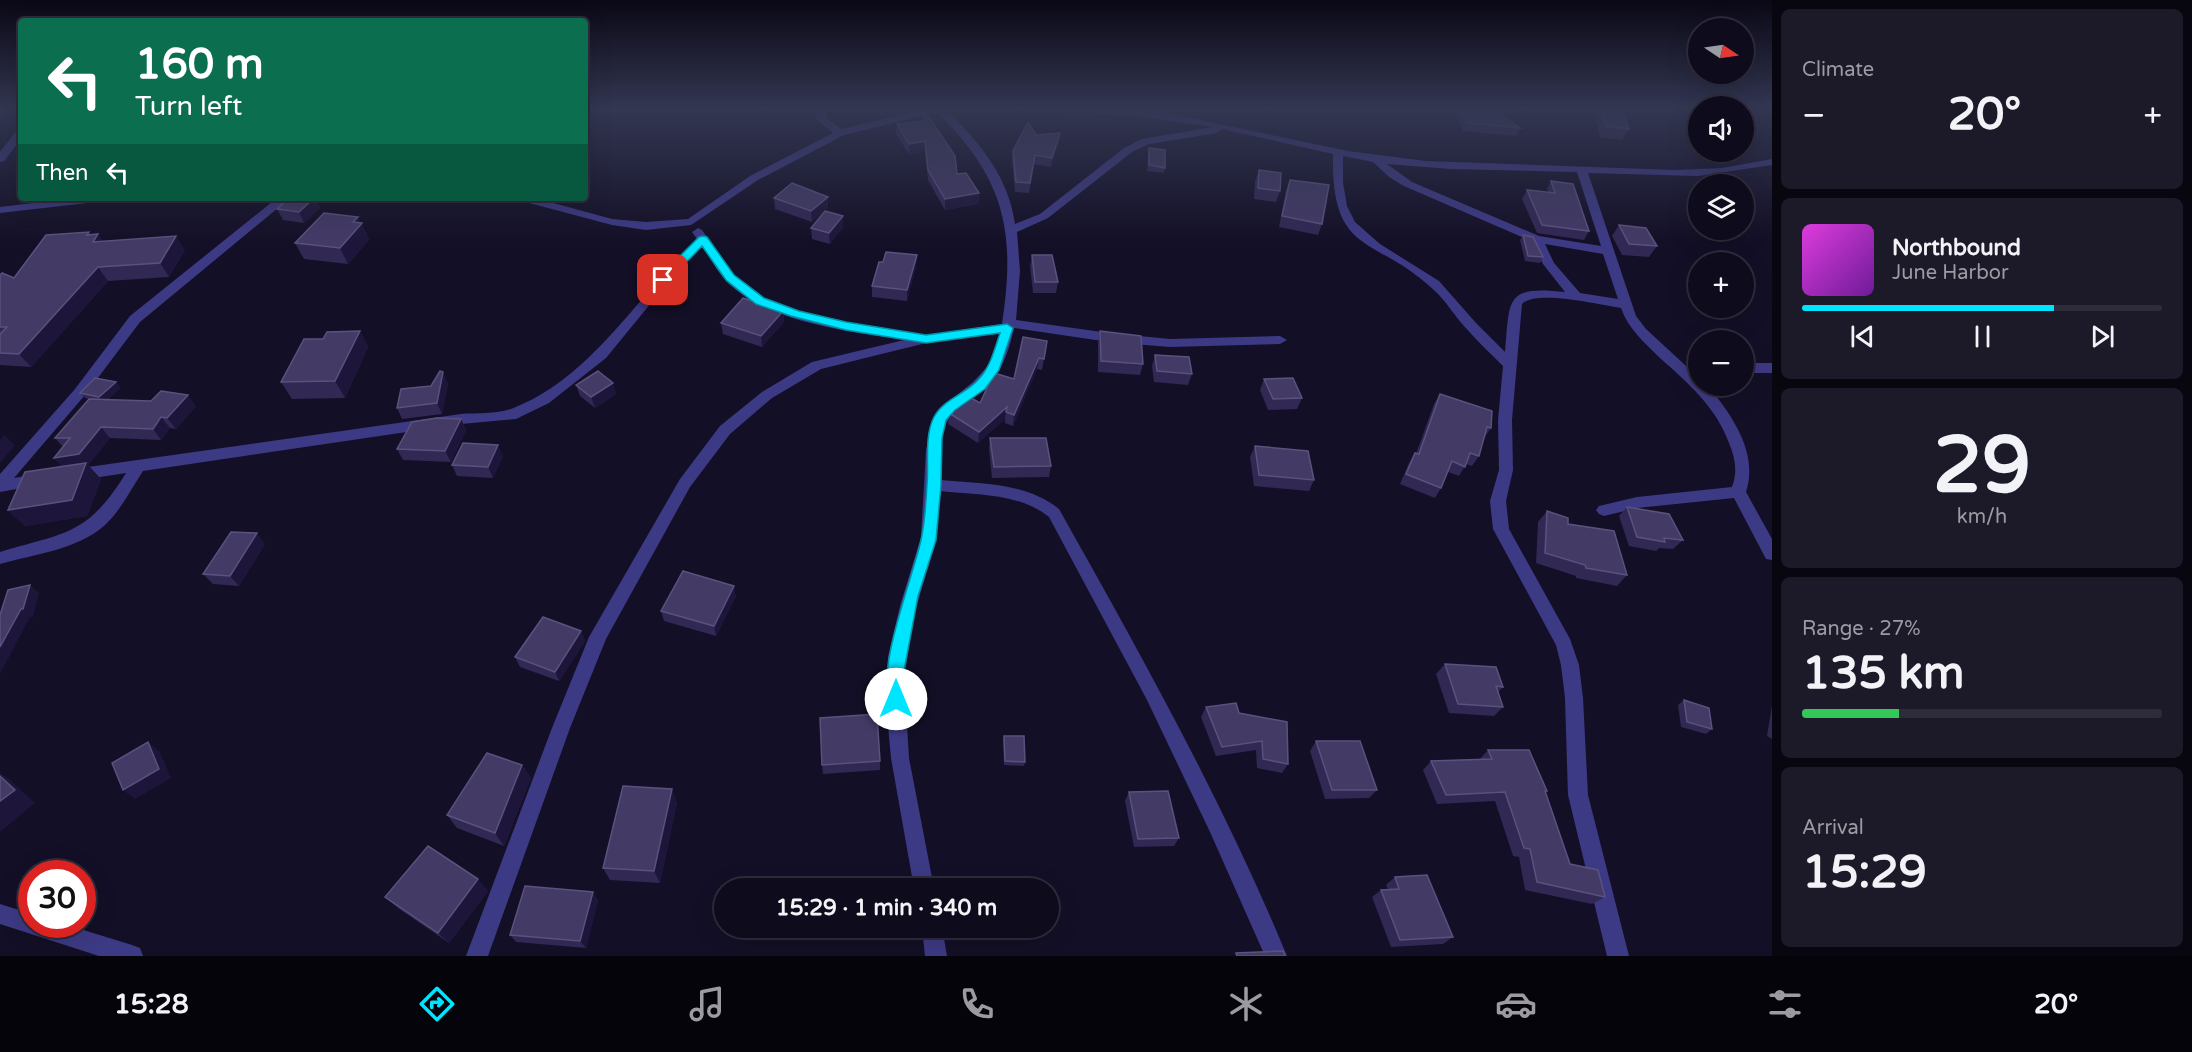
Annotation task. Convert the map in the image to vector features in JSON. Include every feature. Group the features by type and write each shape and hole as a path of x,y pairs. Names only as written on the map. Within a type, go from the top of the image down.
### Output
{"street":[{"path":"533,201 612,222 646,226 691,222 754,178 803,153"},
{"path":"922,878 900,768 895,676 910,596 928,540 934,485 935,438 940,419 950,406 980,386 994,367 1008,326 1014,269 1012,230 996,177 978,153"},
{"path":"1012,230 1044,216 1126,153"},
{"path":"1338,153 1341,209 1348,224 1377,248 1435,284 1452,300 1470,326 1510,364"},
{"path":"1341,153 1376,159 1437,165 1581,169 1675,175 1739,170 1772,162"},
{"path":"1376,159 1408,184 1536,239 1608,250"},
{"path":"1581,169 1630,316 1641,332 1688,376"},
{"path":"0,210 79,201"},
{"path":"0,485 80,392 135,320 280,201"},
{"path":"691,222 730,278 760,301 796,314 846,326 926,339"},
{"path":"0,485 461,419 510,415 544,400 601,355 674,267 703,239"},
{"path":"1536,239 1549,264 1576,297"},
{"path":"1618,956 1578,795 1574,698 1570,664 1564,644 1516,559 1498,517 1498,501 1506,470 1505,420 1516,304 1521,297 1529,295 1576,297 1627,305"},
{"path":"477,956 561,728 598,637 685,483 725,430 766,395 817,364 926,339 1008,326 1169,343 1215,344 1280,340"},
{"path":"1679,368 1688,368"},
{"path":"1754,368 1772,368"},
{"path":"1604,510 1627,503 1711,497 1738,492 1743,484 1743,475 1738,446 1715,404 1708,396"},
{"path":"0,558 72,536 90,528 101,520 139,464"},
{"path":"934,485 1027,497 1038,500 1054,513 1153,694 1276,956"},
{"path":"1738,492 1772,554"},
{"path":"0,915 132,956"},
{"path":"934,938 936,956"}],"building":[{"path":"926,153 953,153 957,174 966,173 979,193 945,199 928,170"},
{"path":"1013,153 1054,153 1052,158 1035,155 1030,183 1016,182"},
{"path":"1149,153 1165,153 1165,168 1149,165"},
{"path":"1259,170 1281,173 1280,191 1258,188"},
{"path":"1290,180 1329,185 1322,224 1282,216"},
{"path":"1551,181 1573,184 1589,231 1542,225 1527,190 1555,193"},
{"path":"792,183 828,197 811,211 774,198"},
{"path":"286,201 311,201 299,212 277,209"},
{"path":"825,211 843,216 829,233 811,228"},
{"path":"324,213 358,217 353,222 362,223 340,248 295,243"},
{"path":"1619,225 1646,228 1657,246 1629,244"},
{"path":"89,232 87,235 98,234 93,242 176,236 160,263 98,267 19,354 0,353 0,334 7,327 0,327 0,275 2,273 14,278 46,235"},
{"path":"1523,235 1533,237 1543,257 1528,256"},
{"path":"886,252 917,255 907,290 872,286 879,262 883,262"},
{"path":"1032,255 1052,255 1058,282 1035,282"},
{"path":"743,298 783,311 761,336 721,323"},
{"path":"360,331 335,381 281,382 304,339 323,339 327,332"},
{"path":"1100,331 1141,336 1143,364 1101,361"},
{"path":"1023,337 1047,341 1044,359 1039,358 1014,415 1006,412 1007,407 979,432 949,413 966,395 980,403 994,373 1014,379"},
{"path":"1155,355 1189,357 1192,374 1157,371"},
{"path":"440,371 443,372 437,403 397,408 401,389 431,386"},
{"path":"598,371 613,383 591,397 576,385"},
{"path":"95,378 116,382 99,397 80,393"},
{"path":"1293,378 1302,398 1273,399 1264,379"},
{"path":"161,391 188,395 167,418 161,417 153,429 101,427 79,454 54,458 70,438 55,438 89,399 151,401"},
{"path":"1440,394 1492,411 1491,428 1487,427 1479,456 1470,453 1465,467 1452,461 1441,488 1406,474 1415,453 1419,454"},
{"path":"437,418 461,419 445,451 397,449 412,422"},
{"path":"990,438 1046,438 1051,466 994,467"},
{"path":"463,443 498,445 488,467 452,465"},
{"path":"1255,446 1308,451 1314,480 1259,475"},
{"path":"86,463 72,500 8,510 25,472"},
{"path":"1627,507 1669,514 1683,540 1664,538 1665,542 1637,537"},
{"path":"1547,511 1568,518 1568,524 1614,531 1627,575 1586,568 1585,565 1545,553"},
{"path":"231,532 257,533 230,576 203,574"},
{"path":"683,571 734,586 714,626 661,611"},
{"path":"30,585 23,609 0,647 0,615 8,590"},
{"path":"543,617 581,631 555,672 515,657"},
{"path":"1445,664 1496,667 1503,687 1496,686 1503,707 1458,704"},
{"path":"1684,700 1709,708 1712,729 1687,722"},
{"path":"1236,703 1239,713 1287,722 1288,764 1263,759 1262,741 1222,747 1206,707"},
{"path":"877,714 880,761 822,765 820,718"},
{"path":"1004,736 1024,736 1025,762 1005,761"},
{"path":"1316,741 1360,741 1377,790 1332,790"},
{"path":"148,742 159,769 123,790 112,763"},
{"path":"1488,750 1529,750 1547,791 1545,791 1570,864 1598,870 1605,897 1537,882 1530,849 1524,848 1505,792 1446,795 1431,761 1492,759"},
{"path":"487,753 522,765 495,833 447,815"},
{"path":"0,776 15,790 0,801"},
{"path":"623,786 672,789 654,871 603,868"},
{"path":"1168,791 1179,838 1138,839 1129,792"},
{"path":"428,846 478,879 438,933 385,897"},
{"path":"1427,875 1453,937 1400,940 1381,890 1399,889 1395,877"},
{"path":"525,886 593,892 580,941 510,935"},
{"path":"1283,951 1285,956 1237,956 1236,953"}],"route":[{"path":"663,280 703,239 730,278 760,301 796,314 846,326 926,339 1007,328 994,367 980,386 950,406 940,419 935,438 934,485 928,540 910,596 895,676 896,699"}]}
